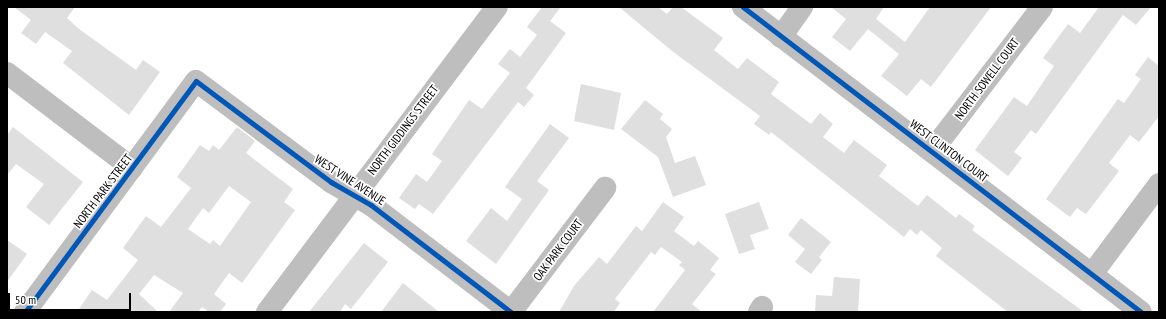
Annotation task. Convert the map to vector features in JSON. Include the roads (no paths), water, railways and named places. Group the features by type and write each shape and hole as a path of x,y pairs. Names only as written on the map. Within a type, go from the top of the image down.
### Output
{"street":[{"name":"NORTH GIDDINGS STREET","path":"273,310 354,195 497,7"},
{"name":"WEST CLINTON COURT","path":"743,7 1142,312"},
{"path":"781,37 802,7"},
{"name":"NORTH SOWELL COURT","path":"932,150 1042,7"},
{"path":"7,73 132,168"},
{"name":"WEST VINE AVENUE","path":"196,81 331,182 371,205 511,312"},
{"name":"NORTH PARK STREET","path":"25,312 196,81"},
{"path":"1092,274 1159,184"},
{"name":"OAK PARK COURT","path":"511,312 605,188"}]}
